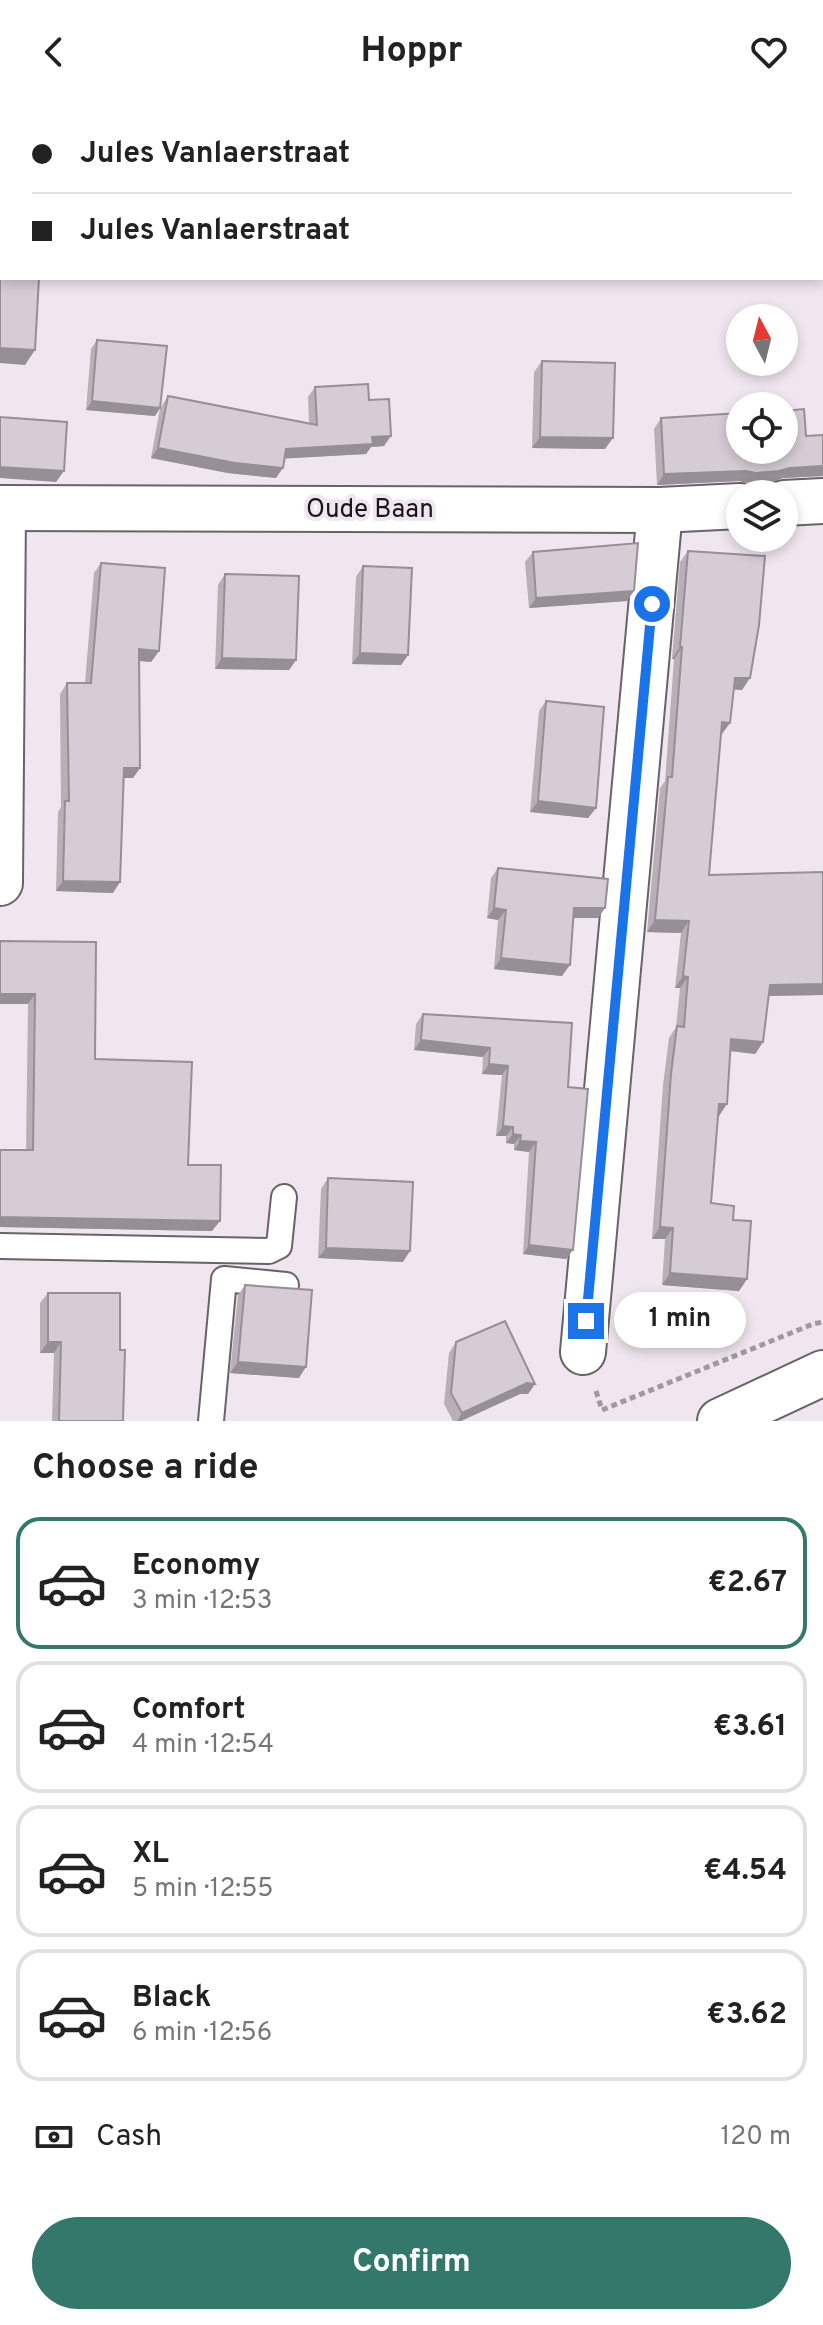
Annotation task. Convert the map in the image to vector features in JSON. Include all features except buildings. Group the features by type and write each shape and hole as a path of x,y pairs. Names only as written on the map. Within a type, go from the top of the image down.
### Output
{"street":[{"path":"798,502 823,501"},
{"name":"Oude Baan","path":"2,509 660,510 726,507"},
{"path":"0,883 2,509"},
{"path":"583,1352 660,510"},
{"path":"720,1421 823,1373"}],"lane":[{"path":"0,1246 269,1251 279,1246 284,1197"},
{"path":"211,1421 224,1279 286,1285"}],"path":[{"path":"602,1410 823,1322"}],"route":[{"path":"586,1321 652,604"}]}
